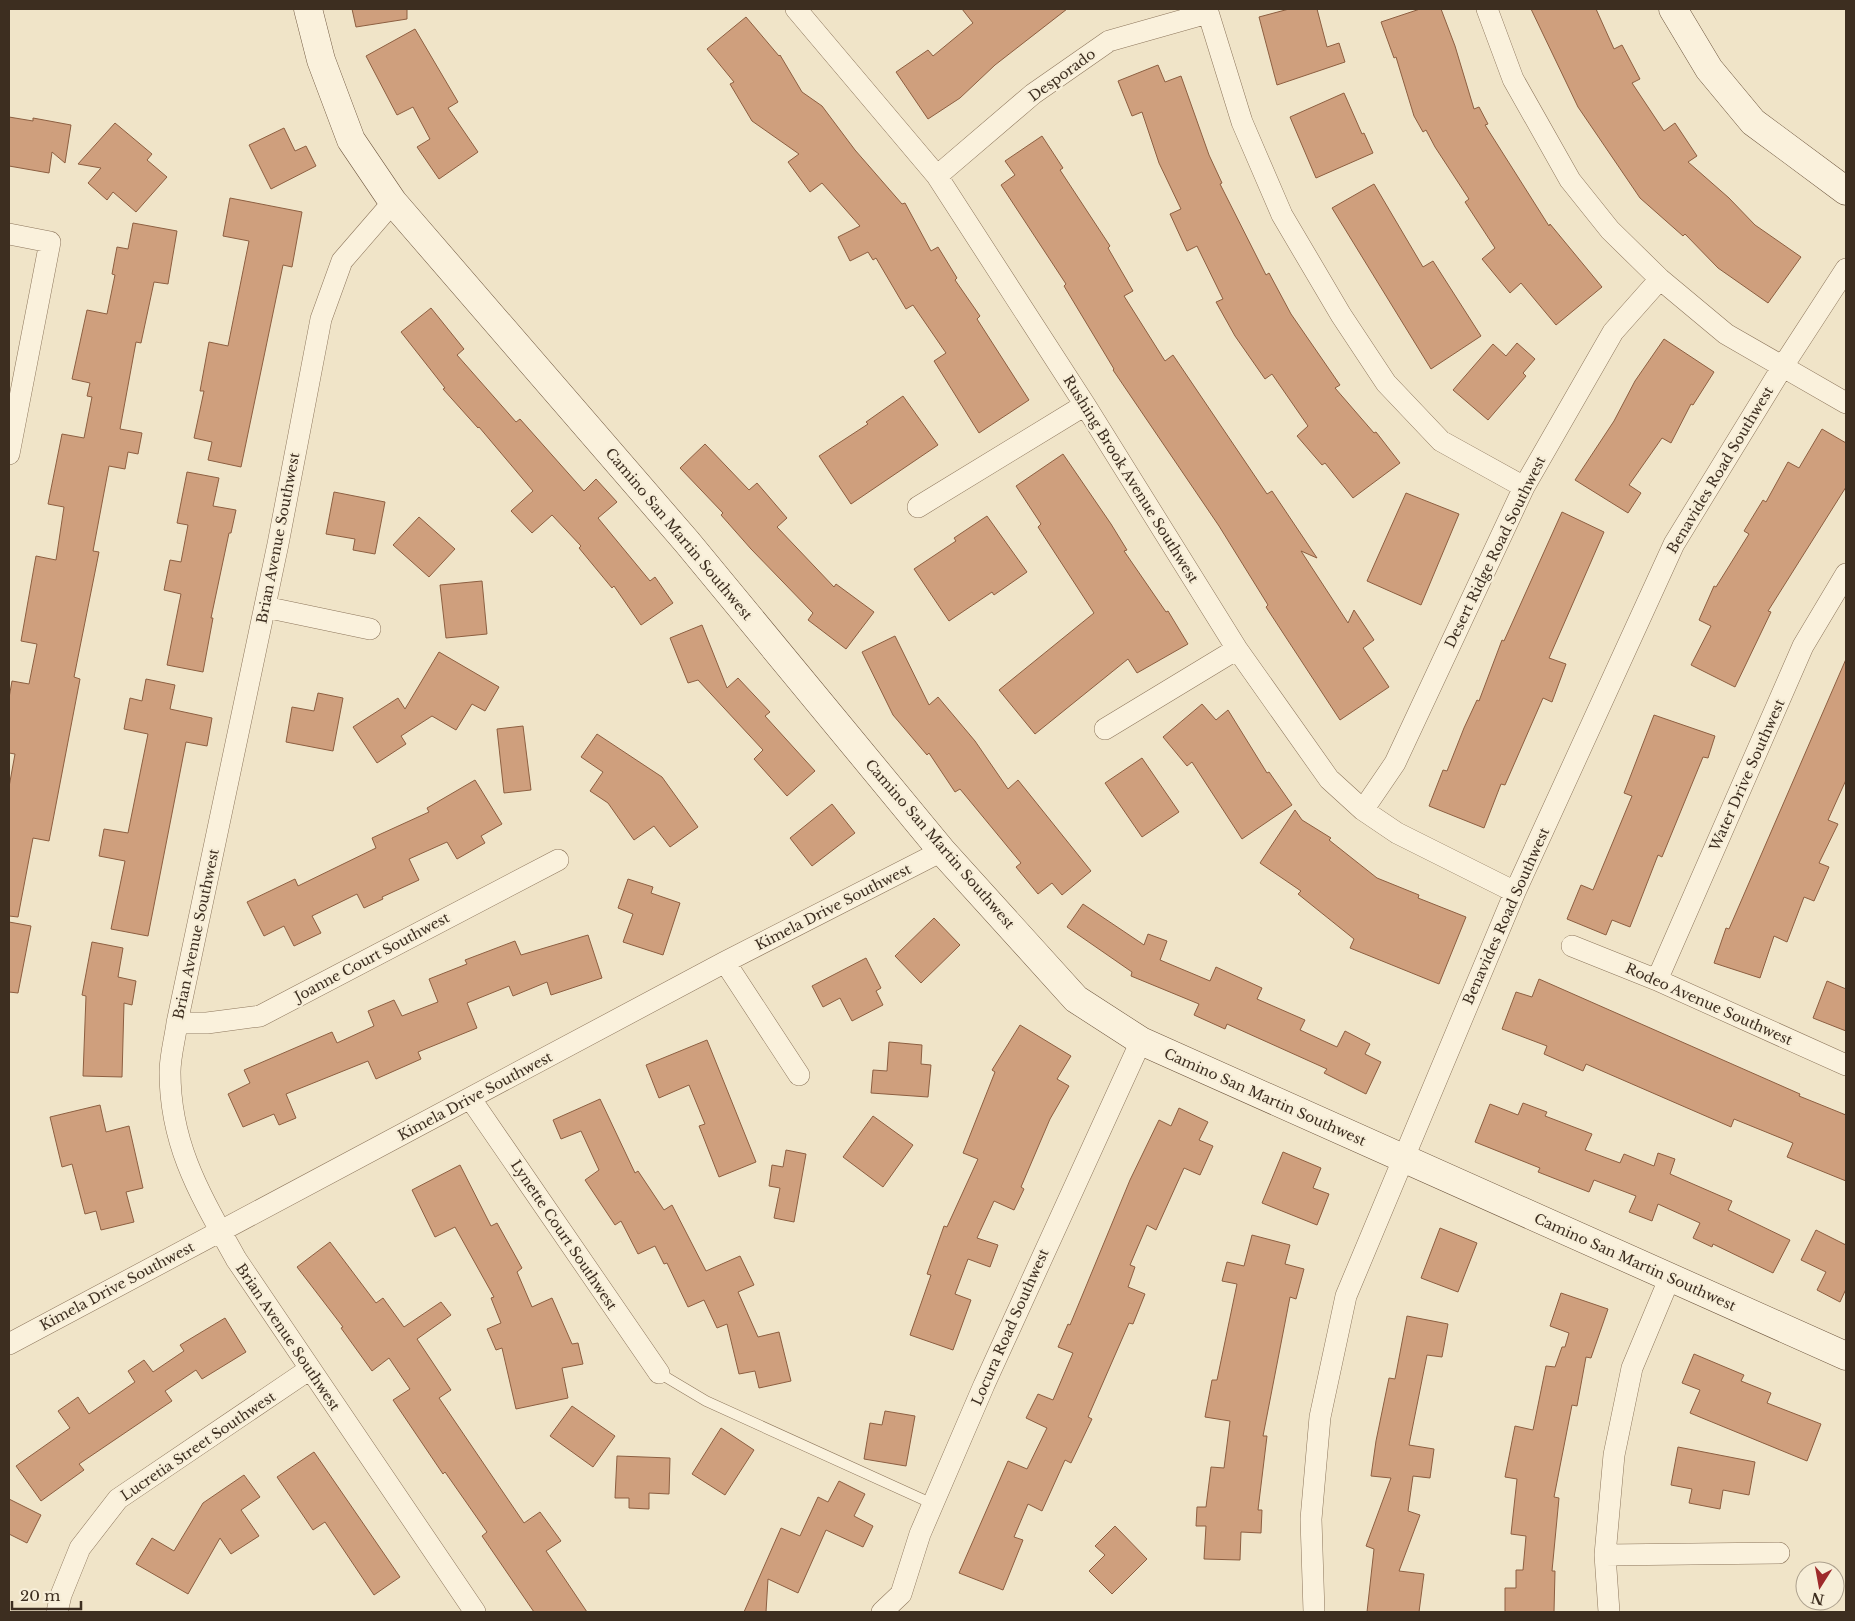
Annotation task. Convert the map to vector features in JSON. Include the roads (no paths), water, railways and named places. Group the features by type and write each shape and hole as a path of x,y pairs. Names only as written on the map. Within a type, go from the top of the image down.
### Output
{"street":[{"name":"Camino San Martin Southwest","path":"308,9 321,60 351,140 393,202 687,542 942,851 1076,999 1140,1042 1846,1356"},
{"name":"Rushing Brook Avenue Southwest","path":"796,9 937,176 1085,405 1237,649 1329,779 1363,810 1397,833 1515,892"},
{"path":"1487,9 1513,79 1570,180 1610,230 1660,279 1726,334 1846,403"},
{"path":"1673,9 1709,69 1753,122 1846,191"},
{"name":"Desporado","path":"937,176 1033,94 1109,41 1208,11"},
{"path":"1208,11 1242,122 1282,215 1341,315 1386,383 1442,441 1524,487"},
{"name":"Brian Avenue Southwest","path":"393,202 342,261 321,319 265,607 178,1023 170,1071 174,1122 188,1171 221,1232 236,1259 469,1610"},
{"path":"9,234 50,242 9,454"},
{"name":"Benavides Road Southwest","path":"1314,1612 1310,1519 1320,1417 1346,1296 1402,1157 1515,892 1674,544 1783,366 1846,269"},
{"name":"Desert Ridge Road Southwest","path":"1363,810 1395,762 1524,487 1613,332 1660,279"},
{"path":"918,507 1085,405"},
{"name":"Water Drive Southwest","path":"1657,980 1803,646 1846,574"},
{"path":"265,607 370,629"},
{"path":"1105,730 1237,649"},
{"name":"Kimela Drive Southwest","path":"9,1344 725,962 942,851"},
{"name":"Joanne Court Southwest","path":"178,1023 207,1023 260,1016 558,860"},
{"name":"Rodeo Avenue Southwest","path":"1572,946 1657,980 1846,1065"},
{"path":"725,962 799,1075"},
{"name":"Locura Road Southwest","path":"882,1612 901,1594 920,1534 984,1385 1140,1042"},
{"name":"Lynette Court Southwest","path":"470,1098 659,1373"},
{"path":"1609,1612 1605,1555 1614,1455 1632,1368 1670,1277"},
{"name":"Lucretia Street Southwest","path":"57,1612 61,1595 80,1548 118,1499 310,1370"},
{"path":"1605,1555 1779,1553"}],"lane":[{"path":"659,1373 706,1401 933,1504"}]}
